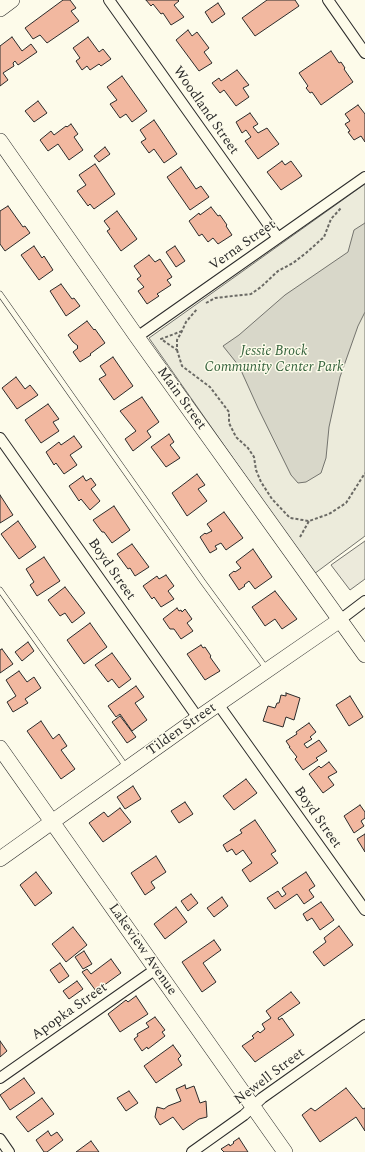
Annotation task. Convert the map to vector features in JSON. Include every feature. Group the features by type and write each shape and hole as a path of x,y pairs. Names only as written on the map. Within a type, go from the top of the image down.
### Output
{"street":[{"path":"0,9 12,0"},
{"name":"Woodland Street","path":"109,0 278,238"},
{"path":"328,0 365,53"},
{"name":"Main Street","path":"0,141 137,338 365,655"},
{"name":"Verna Street","path":"137,338 365,177"},
{"name":"Boyd Street","path":"0,438 198,718"},
{"name":"Tilden Street","path":"0,859 365,601"},
{"name":"Boyd Street","path":"218,704 365,910"},
{"name":"Lakeview Avenue","path":"0,748 284,1152"},
{"name":"Apopka Street","path":"0,1078 156,969"},
{"name":"Newell Street","path":"192,1152 244,1115 262,1098 365,1025"},
{"path":"0,1139 9,1152"}],"lane":[{"path":"0,294 203,582 267,670"},
{"path":"0,590 122,761 126,769"}],"path":[{"path":"204,304 215,298 251,294 261,287 278,271 293,263 324,237 331,219 341,208"},
{"path":"199,307 186,322 177,340 177,350 182,366 210,387 229,412 229,423 236,437 248,448 254,457 256,470 261,482 272,499 290,518 309,521 328,514 346,503 365,473"},
{"path":"177,350 161,338 182,331"},
{"path":"300,537 309,521"}],"green space":[{"name":"Jessie Brock Community Center Park","path":"365,184 365,536 314,574 149,338"}],"shaded area":[{"path":"365,223 365,312 358,326 340,377 329,427 326,458 321,473 306,482 298,483 291,475 239,366 223,346 239,335 285,295 348,252 354,230"},
{"path":"365,541 365,579 350,590 331,565"}],"building":[{"path":"63,0 70,0 76,8 71,11 79,21 47,43 40,35 33,39 25,28"},
{"path":"146,0 178,0 179,1 174,5 184,17 171,25 163,13 161,14 153,4 151,6"},
{"path":"267,0 295,0 299,6 255,36 242,18"},
{"path":"218,3 225,14 212,23 205,12"},
{"path":"188,30 192,36 197,32 209,48 204,52 212,63 199,71 176,40"},
{"path":"12,37 22,51 31,44 37,52 18,65 15,61 13,63 14,66 3,73 8,80 0,86 0,46"},
{"path":"88,37 99,52 103,49 111,59 101,66 99,64 90,70 87,66 82,70 76,61 80,58 73,48"},
{"path":"331,51 339,63 341,62 353,82 321,105 312,92 310,93 306,88 308,86 299,73"},
{"path":"237,70 249,85 243,88 249,97 236,106 224,90 220,93 212,83 219,78 221,81"},
{"path":"122,76 147,111 132,122 126,114 120,118 110,104 117,100 107,87"},
{"path":"38,101 47,113 34,122 25,111"},
{"path":"358,105 365,114 365,142 361,136 354,140 348,132 350,131 345,124 350,121 345,114"},
{"path":"250,113 258,124 253,127 258,133 267,128 279,144 258,159 245,141 251,137 246,130 242,133 236,122"},
{"path":"154,120 177,154 164,163 154,149 149,153 141,142 146,139 140,130"},
{"path":"71,124 78,134 74,137 83,150 69,160 58,144 48,151 40,140 51,131 54,135"},
{"path":"105,147 110,154 99,162 94,156"},
{"path":"282,161 285,165 291,161 302,176 281,190 267,172"},
{"path":"95,164 115,194 94,209 90,204 88,206 77,191 86,185 79,175"},
{"path":"181,167 196,189 201,186 209,197 190,210 167,177"},
{"path":"8,206 23,227 25,226 30,233 5,251 0,244 0,211"},
{"path":"211,207 218,216 220,215 232,235 218,244 213,238 208,242 202,234 199,236 189,221 199,213 200,215"},
{"path":"117,211 137,239 121,251 107,231 110,229 104,221"},
{"path":"34,246 42,258 44,256 53,270 39,280 21,255"},
{"path":"175,246 185,261 176,267 166,252"},
{"path":"149,255 155,262 160,259 172,277 167,280 171,285 157,294 159,296 147,304 138,291 144,287 137,279 141,276 134,266"},
{"path":"61,284 72,299 74,298 80,306 66,316 50,291"},
{"path":"87,321 105,343 80,362 73,352 78,348 78,346 68,335"},
{"path":"113,357 133,386 114,400 99,379 106,375 100,366"},
{"path":"16,377 25,389 30,385 38,395 17,409 2,388"},
{"path":"142,397 159,422 147,431 151,437 133,451 125,439 136,431 120,411"},
{"path":"48,404 59,419 53,422 59,431 41,443 25,420"},
{"path":"169,434 174,442 170,445 180,458 166,467 151,447"},
{"path":"74,436 82,447 70,455 77,465 64,474 56,463 54,465 46,452 59,442 61,445"},
{"path":"197,474 205,485 198,489 207,501 187,516 172,493"},
{"path":"83,476 86,481 91,478 96,485 91,489 100,501 90,510 81,499 79,501 69,486"},
{"path":"0,495 13,515 0,523"},
{"path":"114,506 130,530 112,543 93,520"},
{"path":"224,512 243,538 226,550 221,543 215,546 217,549 210,553 200,537 205,533 206,534 212,531 207,524"},
{"path":"18,521 36,547 19,559 1,534"},
{"path":"132,544 149,567 135,576 117,554"},
{"path":"253,549 272,577 255,589 249,581 239,590 229,575 241,568 236,562"},
{"path":"44,557 60,581 37,596 30,585 34,582 26,569"},
{"path":"166,575 174,586 168,591 174,599 161,607 154,597 152,599 143,586 157,576 159,579"},
{"path":"65,587 85,613 72,623 65,613 60,616 48,600"},
{"path":"275,591 297,619 282,629 275,619 265,626 252,607"},
{"path":"177,608 182,612 185,609 192,619 187,623 193,631 181,639 174,629 170,629 163,619"},
{"path":"90,623 107,647 84,664 67,640"},
{"path":"28,642 34,651 22,661 15,652"},
{"path":"201,645 203,648 205,647 220,671 205,680 187,654"},
{"path":"2,649 13,664 0,673 0,650"},
{"path":"112,653 131,679 119,688 112,679 108,682 95,665"},
{"path":"19,671 27,682 34,677 41,688 25,699 28,703 13,712 7,702 16,696 6,680"},
{"path":"136,686 144,697 135,703 147,720 132,731 120,714 116,717 108,706"},
{"path":"286,693 300,698 294,720 286,717 283,727 263,721 268,706 275,708 277,703 279,703 281,695 286,696"},
{"path":"350,696 363,717 349,726 336,705"},
{"path":"120,716 136,737 127,743 112,722"},
{"path":"41,721 53,739 59,734 67,746 61,750 75,769 61,779 27,731"},
{"path":"309,723 316,732 310,737 312,739 304,744 307,748 319,740 327,751 316,758 318,760 303,770 295,759 297,757 286,741 297,734 296,732"},
{"path":"329,762 337,772 328,777 334,785 323,793 309,774 319,766 321,768"},
{"path":"246,779 257,793 234,810 223,796"},
{"path":"133,786 141,799 125,809 117,797"},
{"path":"185,802 193,814 179,823 171,811"},
{"path":"360,805 365,812 365,818 361,821 364,826 354,833 344,816"},
{"path":"120,808 131,822 103,842 89,823 104,812 108,817"},
{"path":"255,820 276,851 271,854 278,863 250,882 242,870 252,863 243,850 236,855 232,849 227,852 223,845 242,833 240,830"},
{"path":"365,834 365,852 357,839"},
{"path":"156,856 166,872 151,882 155,888 145,895 131,873"},
{"path":"36,872 52,893 35,906 20,885"},
{"path":"306,872 315,886 309,890 314,897 304,904 297,894 275,909 267,898 278,891 282,897 286,894 282,888"},
{"path":"191,894 198,903 188,911 181,901"},
{"path":"222,897 228,906 214,917 207,908"},
{"path":"321,902 334,920 320,930 312,918 307,921 303,914"},
{"path":"176,907 187,922 165,939 154,924"},
{"path":"339,926 353,945 324,966 313,952 326,942 324,938"},
{"path":"73,927 87,945 66,962 52,944"},
{"path":"214,940 221,950 203,963 216,982 202,992 182,962"},
{"path":"84,951 92,964 83,969 75,957"},
{"path":"111,959 121,973 96,991 82,972 87,969 91,974"},
{"path":"60,963 69,976 59,983 50,970"},
{"path":"77,981 83,989 69,999 63,991"},
{"path":"291,992 300,1003 278,1018 279,1020 282,1018 294,1035 255,1062 242,1046 254,1038 252,1036 258,1031 260,1033 265,1029 262,1024 271,1018 266,1011"},
{"path":"136,996 148,1014 120,1032 108,1014 126,1000 128,1002"},
{"path":"155,1017 165,1030 162,1032 165,1036 148,1049 147,1047 142,1051 134,1039 138,1036 137,1034 149,1027 146,1023"},
{"path":"0,1041 7,1051 0,1057"},
{"path":"173,1045 181,1056 178,1059 182,1065 156,1083 144,1066"},
{"path":"24,1078 35,1093 10,1110 0,1095"},
{"path":"185,1085 186,1089 194,1086 200,1103 206,1101 207,1117 199,1119 183,1130 173,1117 160,1125 155,1117 157,1107 164,1109 181,1101 176,1089"},
{"path":"346,1088 363,1109 365,1108 365,1131 356,1117 320,1142 302,1115 311,1108 315,1111"},
{"path":"129,1091 138,1103 126,1111 117,1098"},
{"path":"42,1098 54,1114 28,1132 16,1117"},
{"path":"48,1131 51,1136 57,1132 63,1140 47,1152 44,1152 36,1140"},
{"path":"239,1138 248,1152 224,1152 221,1149 229,1144 230,1146"},
{"path":"91,1141 99,1152 76,1152"}]}
